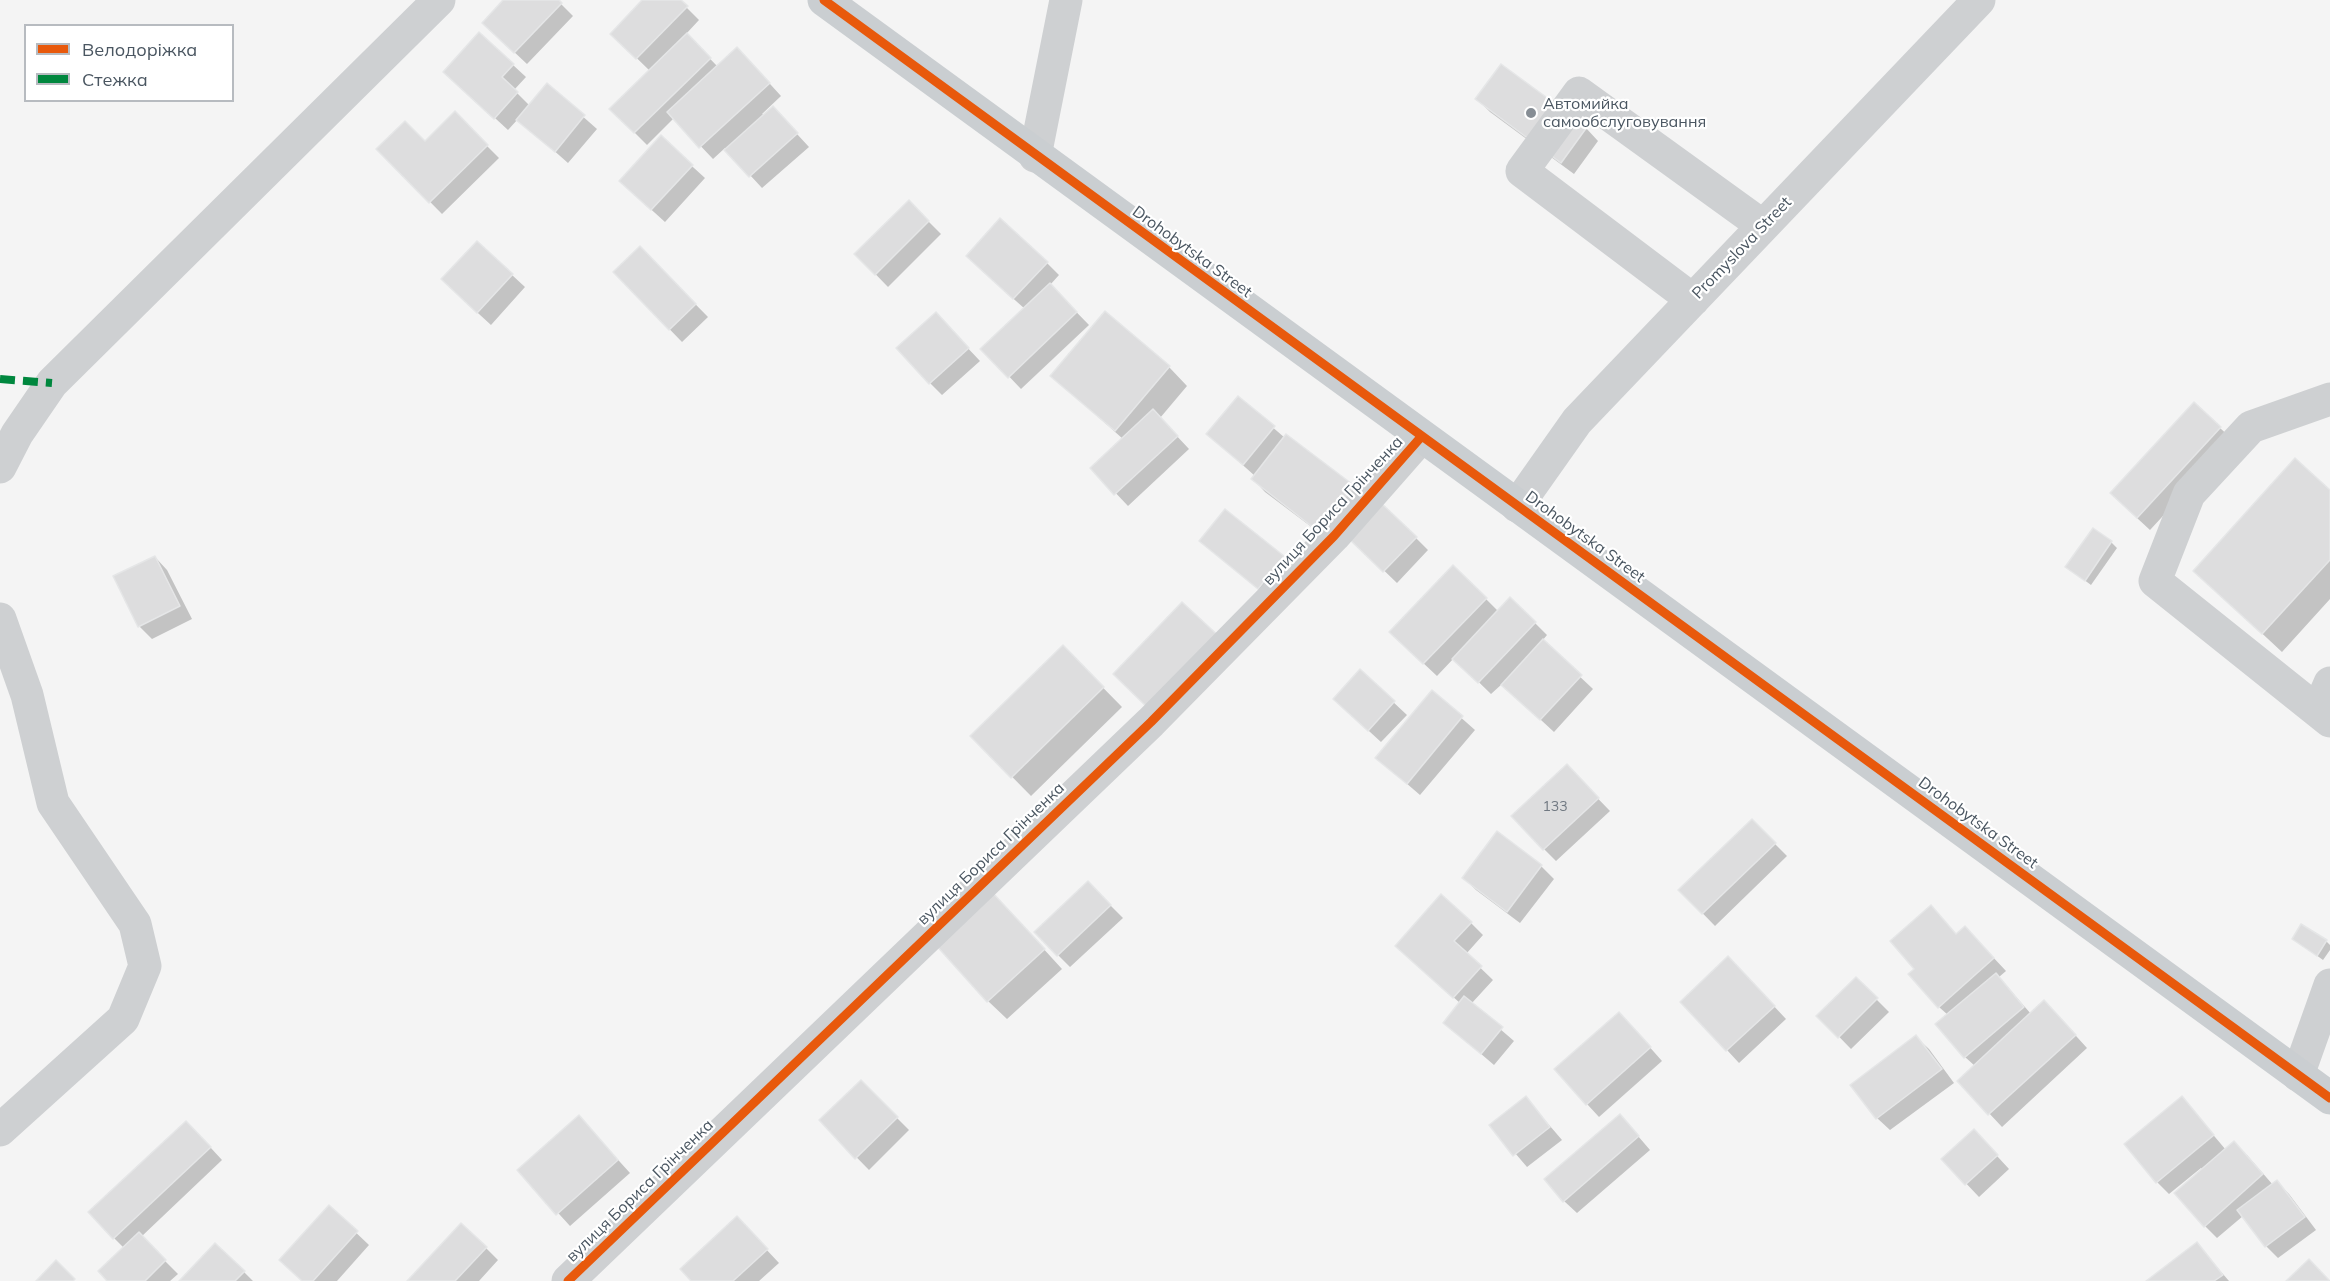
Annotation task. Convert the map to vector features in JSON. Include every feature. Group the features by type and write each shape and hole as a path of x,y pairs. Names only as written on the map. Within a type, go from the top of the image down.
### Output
{"main road":[{"name":"Drohobytska Street","path":"824,0 2330,1098"}],"street":[{"path":"0,467 17,434 52,383 439,0"},
{"path":"1035,156 1066,0"},
{"name":"Promyslova Street","path":"1517,506 1577,421 1979,0"},
{"path":"1693,300 1522,171 1579,93 1763,226"},
{"path":"2326,705 2155,581 2189,494 2251,427 2330,399"},
{"name":"вулиця Бориса Грінченка","path":"568,1281 1151,722 1334,536 1421,437"},
{"path":"0,619 27,695 53,803 135,924 145,966 123,1018 0,1130"},
{"path":"2298,1075 2330,985"}],"building":[{"path":"503,0 559,0 562,3 514,53 482,23"},
{"path":"642,0 681,0 688,6 636,59 610,34"},
{"path":"479,32 514,64 502,77 518,92 494,119 443,72"},
{"path":"687,33 711,58 634,133 609,109"},
{"path":"737,47 770,83 699,148 667,112"},
{"name":"Автомийка самообслуговування","path":"1501,64 1587,127 1561,163 1475,99"},
{"path":"547,83 585,115 555,152 516,120"},
{"path":"773,106 798,133 749,177 724,150"},
{"path":"455,111 488,145 429,203 376,149 405,121 425,141"},
{"path":"661,135 693,165 651,210 619,181"},
{"path":"909,200 929,221 875,275 854,254"},
{"path":"1000,218 1048,262 1013,299 966,256"},
{"path":"477,241 513,274 477,313 441,279"},
{"path":"640,246 696,304 669,330 613,272"},
{"path":"1050,283 1077,312 1008,378 980,349"},
{"path":"1105,311 1170,366 1115,431 1050,376"},
{"path":"936,312 969,348 929,384 896,348"},
{"path":"1238,396 1275,426 1243,465 1206,434"},
{"path":"2194,402 2221,427 2137,518 2110,493"},
{"path":"1153,409 1178,436 1114,495 1090,468"},
{"path":"1286,434 1360,490 1324,536 1251,479"},
{"path":"2295,458 2330,490 2330,560 2262,634 2193,571"},
{"path":"1379,501 1417,537 1383,572 1346,536"},
{"path":"1225,509 1284,556 1258,589 1199,541"},
{"path":"2093,528 2112,541 2085,581 2065,567"},
{"path":"155,556 180,606 138,627 113,576"},
{"path":"1453,565 1487,598 1423,664 1389,632"},
{"path":"1510,597 1536,622 1478,683 1452,659"},
{"path":"1182,602 1222,639 1152,712 1113,674"},
{"path":"1543,639 1582,675 1540,720 1501,685"},
{"path":"1063,645 1104,687 1011,778 970,736"},
{"path":"1360,669 1395,701 1368,731 1333,699"},
{"path":"1432,690 1463,716 1407,784 1375,758"},
{"path":"1567,764 1599,798 1543,850 1511,816"},
{"path":"1752,819 1776,843 1702,914 1678,890"},
{"path":"1497,831 1542,865 1507,912 1462,878"},
{"path":"1088,881 1111,905 1057,956 1034,932"},
{"path":"991,891 1045,949 987,1002 934,943"},
{"path":"1441,894 1472,922 1454,941 1482,966 1453,998 1395,946"},
{"path":"1931,905 1956,934 1965,926 1994,958 1938,1008 1908,974 1914,969 1890,941"},
{"path":"2301,924 2327,940 2317,956 2292,939"},
{"path":"1728,956 1775,1006 1726,1051 1680,1002"},
{"path":"1996,973 2024,1007 1964,1058 1935,1024"},
{"path":"1856,977 1878,998 1838,1038 1816,1016"},
{"path":"1464,996 1503,1027 1481,1054 1443,1023"},
{"path":"2044,1000 2076,1035 1988,1115 1957,1081"},
{"path":"1619,1012 1651,1047 1586,1105 1554,1069"},
{"path":"1916,1035 1942,1069 1876,1119 1850,1085"},
{"path":"861,1080 898,1117 855,1159 819,1120"},
{"path":"1526,1096 1550,1127 1513,1156 1489,1125"},
{"path":"2182,1096 2214,1135 2156,1183 2124,1144"},
{"path":"1620,1114 1639,1136 1563,1202 1544,1179"},
{"path":"579,1115 618,1160 556,1215 517,1170"},
{"path":"186,1121 211,1147 113,1239 88,1212"},
{"path":"1974,1129 1998,1155 1965,1185 1941,1159"},
{"path":"2234,1141 2263,1174 2204,1227 2174,1193"},
{"path":"2277,1180 2305,1217 2265,1247 2237,1210"},
{"path":"329,1205 358,1231 313,1281 302,1281 279,1260"},
{"path":"737,1216 768,1249 733,1281 691,1281 680,1269"},
{"path":"461,1223 487,1247 455,1281 407,1281"},
{"path":"139,1232 166,1260 145,1281 107,1281 98,1271"},
{"path":"2197,1242 2223,1275 2214,1281 2146,1281"},
{"path":"215,1243 245,1271 235,1281 179,1281"},
{"path":"2309,1259 2330,1281 2286,1281"},
{"path":"56,1260 75,1279 73,1281 36,1281"}],"marked path":[{"path":"0,379 52,383"}],"cycle path":[{"path":"824,0 2330,1098"},
{"path":"568,1281 1151,722 1334,536 1421,437"}],"place":[{"name":"Автомийка самообслуговування","path":"1531,113"}]}
